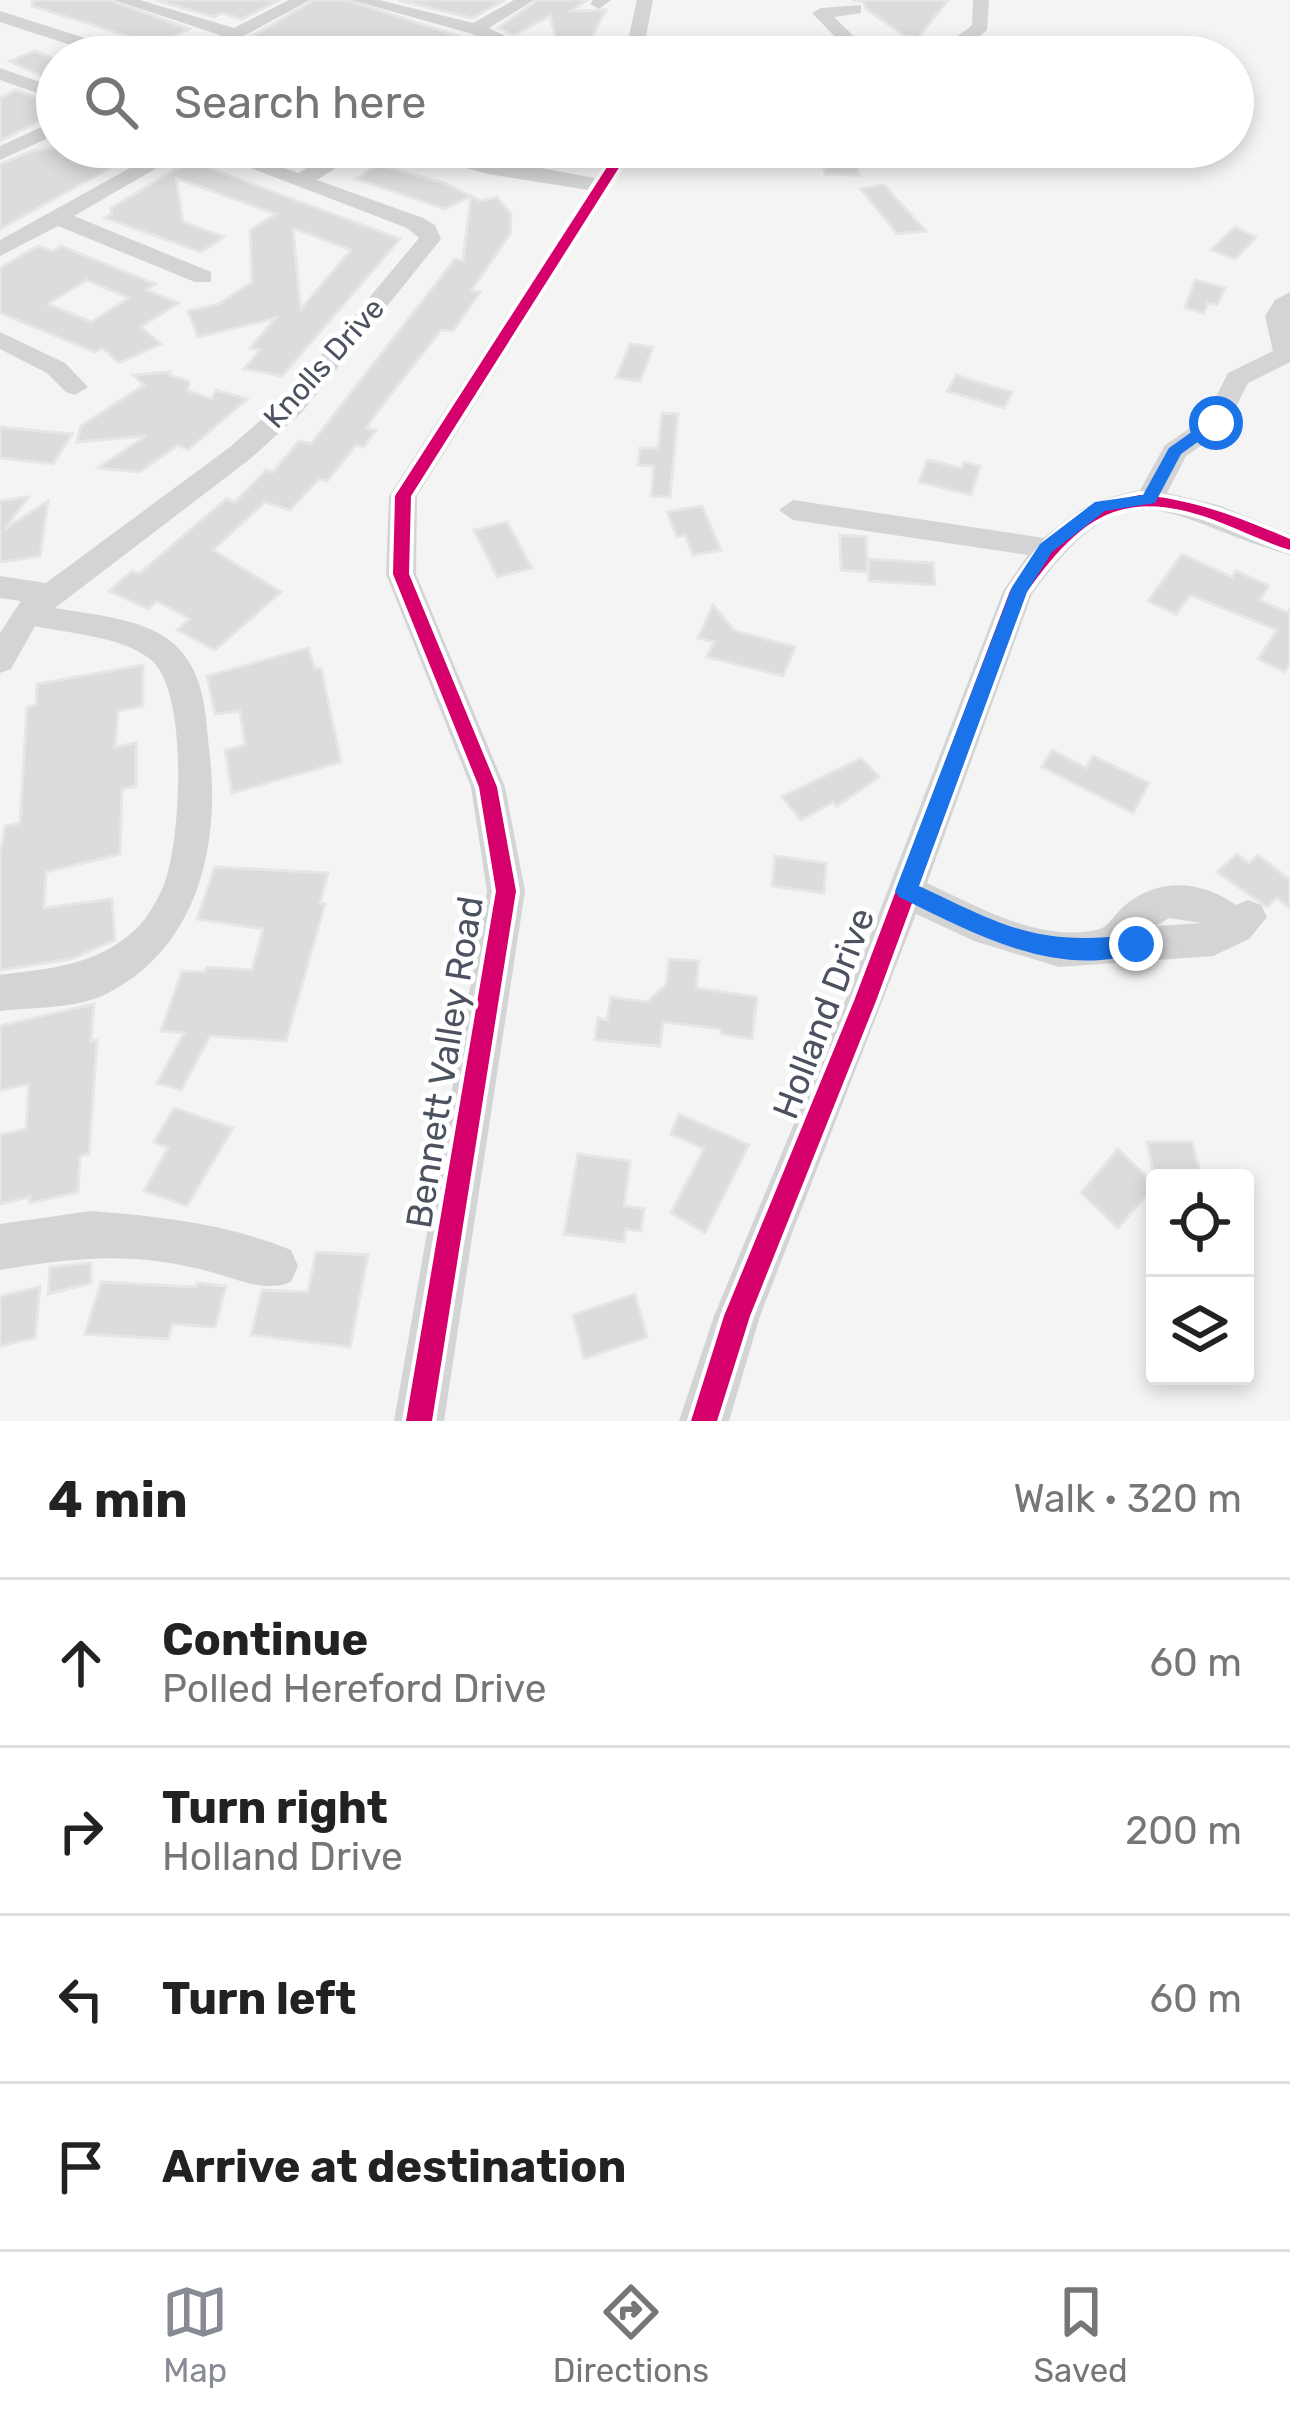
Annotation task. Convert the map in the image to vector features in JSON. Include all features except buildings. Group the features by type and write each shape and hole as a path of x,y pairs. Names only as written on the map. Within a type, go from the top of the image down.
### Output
{"street":[{"path":"122,0 236,34"},
{"path":"232,36 302,0"},
{"path":"359,0 492,36"},
{"path":"475,29 526,0"},
{"path":"637,36 645,0"},
{"path":"969,36 981,26 981,0"},
{"path":"845,36 821,13 854,9"},
{"path":"0,16 61,36"},
{"path":"1,75 36,87"},
{"path":"0,154 36,136"},
{"path":"0,249 146,168"},
{"path":"267,168 302,180 322,168"},
{"path":"492,168 603,186"},
{"name":"Bennett Valley Road","path":"419,1421 506,891 488,787 401,574 403,496 614,168"},
{"name":"Knolls Drive","path":"0,661 39,604 240,453 292,406 430,239 427,230 415,223 302,180"},
{"path":"59,218 203,277"},
{"path":"1149,500 1174,451 1216,423 1237,378 1283,356 1287,349 1275,320 1277,311 1290,299"},
{"path":"0,339 56,368 76,387"},
{"name":"Holland Drive","path":"704,1421 737,1316 906,891 1018,591 1046,548 1101,506 1149,500 1205,509 1290,545"},
{"path":"793,510 1046,548"},
{"path":"0,586 162,651 184,678 197,800 183,886 152,939 96,980 0,993"},
{"path":"906,891 987,929 1039,946 1081,951 1214,939 1242,922"},
{"path":"0,1247 91,1233 176,1240 275,1266"}],"cycle path":[{"path":"419,1421 506,891 488,787 401,574 403,496 613,168"},
{"path":"704,1421 737,1316 865,1001 1018,591 1049,550 1079,522 1109,506 1140,500 1208,512 1290,545"}],"route":[{"path":"1136,944 1081,951 1039,946 987,929 906,891 1018,591 1046,548 1101,506 1149,500 1174,451 1216,423"}]}
